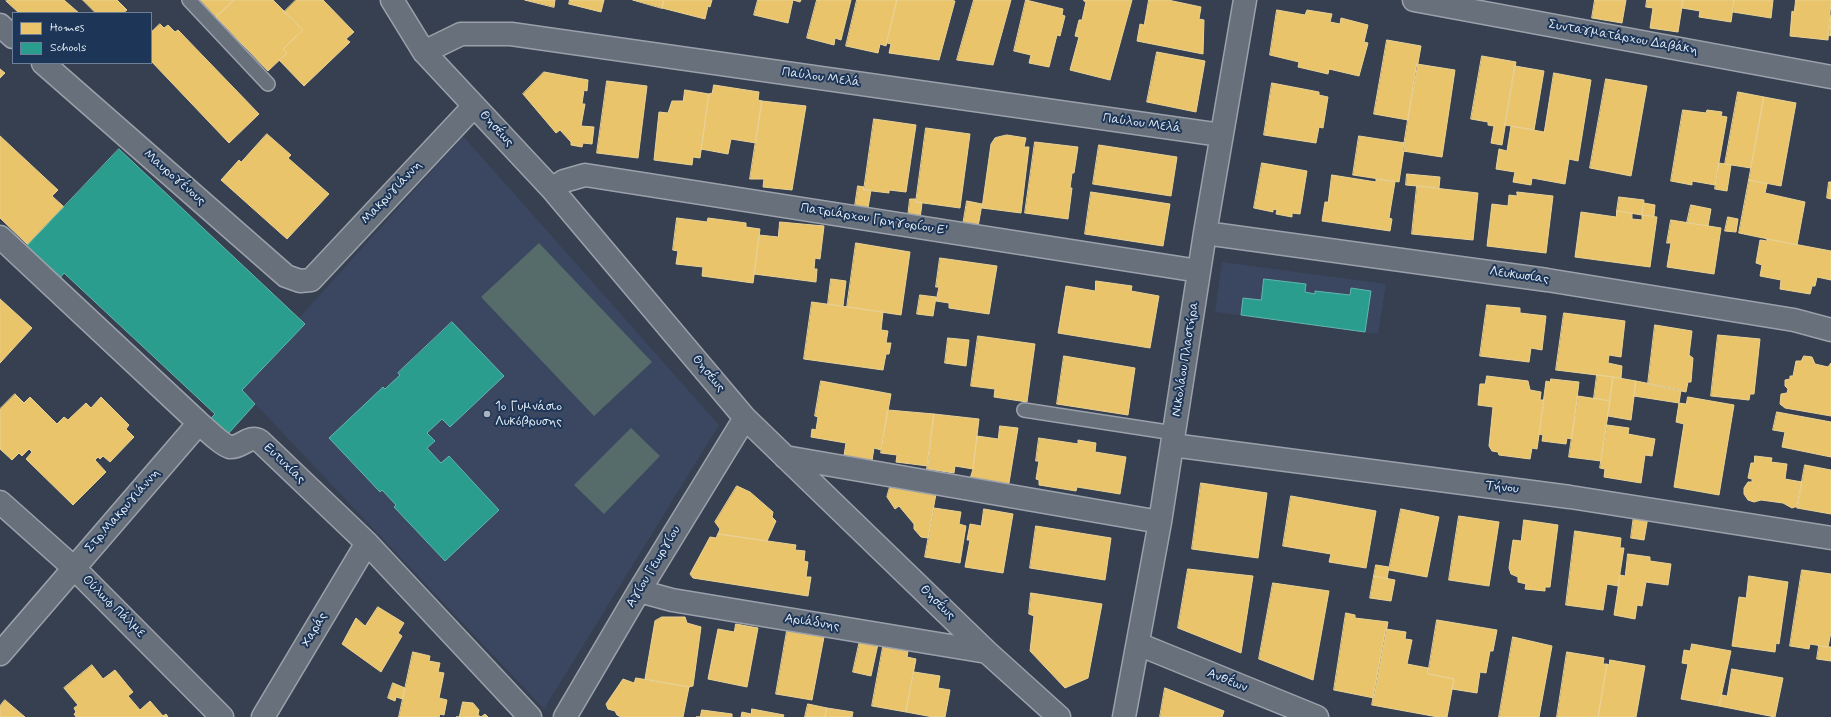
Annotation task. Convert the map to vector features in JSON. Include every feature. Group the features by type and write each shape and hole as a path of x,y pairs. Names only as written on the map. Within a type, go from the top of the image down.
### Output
{"street":[{"name":"Θησέως","path":"392,0 424,52 552,189 745,418 987,652 1059,717"},
{"name":"Νικολάου Πλαστήρα","path":"1124,717 1160,522 1221,135 1245,0"},
{"name":"Συνταγματάρχου Δαβάκη","path":"1414,0 1831,77"},
{"path":"0,25 12,35"},
{"name":"Παύλου Μελά","path":"424,52 461,34 511,34 1221,135"},
{"name":"Μαυρογένους","path":"44,64 286,276 300,281 311,280"},
{"name":"Μακρυγιάννη","path":"311,280 474,106"},
{"name":"Πατριάρχου Γρηγορίου Ε'","path":"552,189 564,181 585,175 1199,271"},
{"name":"Λευκωσίας","path":"1205,234 1547,280 1794,320 1831,330"},
{"name":"Ευτυχίας","path":"0,237 199,423 226,445 230,447 237,446 256,438 260,441 367,543 530,717"},
{"name":"Αγίου Γεωργίου","path":"565,717 638,591 745,418"},
{"name":"Στρ.Μακρυγιάννη","path":"0,654 199,423"},
{"name":"Τήνου","path":"1173,439 1570,497 1831,538"},
{"path":"785,457 1160,522"},
{"name":"Ούλωφ Πάλμε","path":"0,502 74,568 222,717"},
{"name":"Χαράς","path":"263,717 367,543"},
{"name":"Αριάδνης","path":"638,591 672,600 987,652"},
{"name":"Ανθέων","path":"1138,644 1317,717"}],"lane":[{"path":"189,0 268,84"},
{"path":"1024,410 1173,439"}],"shaded area":[{"name":"1ο Γυμνάσιο Λυκόβρυσης","path":"463,136 719,425 544,709 242,390 305,324 299,318"},
{"path":"1222,262 1386,284 1378,334 1215,312"}],"green space":[{"path":"539,243 652,362 594,416 481,297"},
{"path":"631,428 660,456 604,514 574,485"}],"building: Homes":[{"path":"64,0 78,12 18,12 6,1"},
{"path":"83,0 117,0 127,10 124,12 95,12"},
{"path":"200,0 234,0 216,17"},
{"path":"234,0 273,0 303,30 283,49 287,53 268,71 216,17"},
{"path":"296,0 323,0 354,32 346,39 350,42 304,86 279,60 287,53 283,49 303,30 284,12"},
{"path":"525,0 555,0 554,7"},
{"path":"570,0 604,0 601,12 569,4"},
{"path":"633,0 664,0 662,8"},
{"path":"664,0 712,0 710,7 708,6 705,19 662,8"},
{"path":"758,0 793,0 788,23 754,15"},
{"path":"817,0 851,0 841,40 835,38 834,45 807,38"},
{"path":"857,0 897,0 886,46 880,44 878,53 846,46"},
{"path":"897,0 955,1 939,60 889,53 891,44 887,43"},
{"path":"974,0 1011,0 993,65 957,60"},
{"path":"1026,0 1063,9 1062,15 1065,16 1060,36 1057,35 1049,67 1029,63 1031,55 1014,51"},
{"path":"1084,0 1132,0 1110,80 1070,70 1079,37 1075,36 1079,20 1082,20 1086,2"},
{"path":"1149,0 1168,0 1201,7 1199,19 1204,20 1203,54 1137,41 1140,24 1144,25"},
{"path":"1595,0 1626,0 1622,23 1592,18"},
{"path":"1647,0 1683,0 1678,32 1650,28 1653,8 1646,7"},
{"path":"1683,0 1734,0 1731,22 1699,17 1700,11 1682,8"},
{"path":"1734,0 1773,0 1771,18 1733,12"},
{"path":"1796,0 1831,0 1828,40 1790,36 1792,11 1794,12"},
{"path":"1277,10 1305,15 1307,10 1332,14 1330,22 1340,24 1341,18 1368,25 1364,42 1368,43 1359,76 1329,69 1328,74 1298,67 1299,62 1270,55"},
{"path":"1831,15 1831,36 1829,35"},
{"path":"160,24 164,28 168,25 175,32 178,30 259,114 229,143 152,62 152,31"},
{"path":"1387,40 1421,46 1408,120 1374,114"},
{"path":"1157,52 1205,61 1196,112 1147,102"},
{"path":"1482,56 1516,62 1502,145 1491,143 1494,126 1488,125 1488,122 1471,119"},
{"path":"1417,64 1455,70 1442,157 1403,151"},
{"path":"1515,66 1544,71 1534,130 1505,125"},
{"path":"0,69 5,73 0,78"},
{"path":"544,72 588,80 587,91 584,90 582,104 585,104 581,126 594,127 592,144 583,143 582,147 571,145 571,142 560,130 556,133 523,94"},
{"path":"1554,73 1591,80 1578,161 1569,159 1565,184 1532,178 1531,185 1513,182 1515,172 1496,169 1499,149 1507,151 1511,126 1544,132"},
{"path":"1606,79 1647,86 1631,176 1590,168"},
{"path":"607,81 647,86 638,158 597,153"},
{"path":"1272,83 1319,92 1319,95 1328,97 1323,128 1319,127 1316,143 1264,135"},
{"path":"714,85 759,92 758,100 762,101 756,143 731,139 728,154 701,149 709,94 712,93"},
{"path":"685,90 709,94 700,158 693,157 692,165 654,160 659,112 668,113 672,101 683,101"},
{"path":"1738,92 1764,97 1751,168 1725,164"},
{"path":"1764,97 1796,103 1781,186 1749,180"},
{"path":"762,101 806,106 792,190 763,187 764,179 750,179"},
{"path":"1683,110 1706,113 1707,110 1722,112 1721,116 1727,117 1715,185 1692,181 1692,185 1671,181"},
{"path":"874,119 916,125 906,192 889,190 889,193 864,190"},
{"path":"926,128 970,134 960,208 916,202"},
{"path":"267,134 291,155 288,158 329,194 287,239 221,180 239,160 241,162"},
{"path":"1007,135 1026,138 1024,147 1029,147 1021,213 982,208 991,144 995,138"},
{"path":"0,136 58,190 52,196 64,207 28,245 0,218"},
{"path":"1359,136 1405,143 1399,182 1353,175"},
{"path":"1035,142 1078,147 1074,173 1072,173 1070,188 1072,188 1068,219 1025,213"},
{"path":"1099,145 1177,157 1171,196 1093,184"},
{"path":"1262,163 1307,171 1300,214 1292,213 1292,217 1276,214 1277,210 1273,209 1273,212 1254,208"},
{"path":"1719,163 1731,165 1727,191 1715,189"},
{"path":"1407,174 1440,177 1439,188 1406,185"},
{"path":"1332,175 1376,182 1376,179 1395,182 1389,218 1392,219 1390,231 1322,221 1325,202 1328,202"},
{"path":"1749,180 1767,184 1765,193 1805,202 1797,245 1739,233"},
{"path":"1829,182 1831,182 1831,199 1827,198"},
{"path":"858,186 864,187 864,190 871,190 868,208 855,206"},
{"path":"1417,186 1478,193 1473,240 1412,234"},
{"path":"1091,192 1170,204 1163,246 1085,234"},
{"path":"1517,192 1553,196 1546,253 1487,246 1492,204 1508,206 1509,195 1517,196"},
{"path":"1619,197 1644,200 1642,215 1617,211"},
{"path":"910,199 916,199 916,202 922,203 920,219 908,217"},
{"path":"967,201 982,204 978,227 963,225"},
{"path":"1644,203 1655,205 1654,216 1642,215"},
{"path":"1691,205 1711,209 1708,226 1687,223"},
{"path":"1617,211 1632,213 1632,219 1642,220 1642,215 1657,217 1650,267 1575,257 1581,212 1616,217"},
{"path":"1728,217 1738,219 1736,232 1725,231"},
{"path":"677,218 707,222 708,218 746,223 746,227 760,229 753,283 702,276 703,267 676,264 678,251 673,250"},
{"path":"1671,220 1721,228 1714,274 1667,267 1671,243 1667,243"},
{"path":"780,222 824,226 820,259 815,258 814,269 817,269 816,282 754,274 759,235 778,237"},
{"path":"1767,239 1831,251 1831,280 1817,277 1815,286 1812,286 1810,294 1780,289 1781,280 1760,276 1762,265 1756,263 1760,240 1767,241"},
{"path":"856,243 910,252 901,315 847,307"},
{"path":"940,258 997,266 989,314 949,308 949,303 936,301 939,287 936,287"},
{"path":"831,279 846,281 843,306 828,304"},
{"path":"1096,281 1132,286 1131,291 1159,296 1150,348 1058,333 1066,286 1095,291"},
{"path":"920,295 936,297 933,316 917,314"},
{"path":"0,299 32,328 0,363"},
{"path":"812,302 883,312 881,330 888,331 886,343 891,343 889,354 886,354 883,370 804,359"},
{"path":"1487,305 1520,308 1520,313 1546,316 1542,350 1531,348 1529,362 1480,356"},
{"path":"1564,313 1625,321 1621,357 1609,355 1608,363 1622,366 1621,378 1556,370"},
{"path":"1655,325 1692,331 1689,355 1693,358 1691,382 1688,382 1686,392 1648,384"},
{"path":"1718,335 1760,339 1754,394 1750,394 1749,400 1711,396"},
{"path":"978,336 1035,344 1027,402 994,397 995,389 971,386"},
{"path":"948,338 969,340 966,366 945,363"},
{"path":"1064,356 1135,368 1128,415 1057,404"},
{"path":"1804,356 1812,357 1815,364 1828,367 1831,363 1831,416 1785,408 1780,404 1781,394 1787,393 1788,389 1785,386 1785,380 1790,379 1790,376 1793,376 1796,361 1801,361"},
{"path":"1597,375 1613,377 1610,401 1594,398"},
{"path":"1487,376 1528,381 1530,390 1541,392 1540,400 1544,400 1537,449 1532,448 1530,459 1499,455 1498,452 1492,451 1489,446 1493,407 1478,405 1480,384 1485,384"},
{"path":"1613,377 1636,381 1631,420 1608,416"},
{"path":"1551,379 1579,382 1572,439 1567,438 1566,444 1542,441 1543,435 1539,434 1546,381 1550,382"},
{"path":"821,381 891,394 881,450 874,448 871,467 843,462 846,443 811,437 812,429 816,430 818,417 815,416"},
{"path":"1636,381 1681,390 1679,403 1634,396"},
{"path":"15,394 24,403 30,397 57,424 64,417 68,420 86,403 91,408 101,397 129,425 126,429 134,437 110,462 103,456 100,459 98,457 95,460 106,472 73,505 26,459 32,452 29,449 22,456 19,453 12,460 0,449 0,409"},
{"path":"1578,396 1610,401 1601,461 1569,457"},
{"path":"1688,397 1734,405 1719,495 1674,487 1684,424 1676,422 1679,403 1686,404"},
{"path":"888,410 934,414 928,466 896,462 897,455 881,453"},
{"path":"1777,412 1831,422 1831,457 1782,447 1785,432 1773,430"},
{"path":"934,414 979,419 973,469 955,466 954,473 927,469"},
{"path":"1607,425 1629,428 1628,434 1655,439 1652,456 1645,455 1641,483 1604,477 1605,469 1600,468"},
{"path":"1000,426 1018,428 1008,489 969,482 973,469 977,436 998,439"},
{"path":"1039,438 1078,444 1078,440 1096,443 1095,452 1126,457 1120,494 1077,487 1076,491 1039,485 1039,480 1036,479 1039,461 1036,461"},
{"path":"1755,456 1772,458 1771,462 1787,464 1785,479 1802,482 1798,506 1792,508 1783,503 1761,500 1754,502 1748,500 1744,494 1744,488 1748,482 1752,482 1752,479 1748,478 1751,463 1754,463"},
{"path":"1805,465 1831,470 1831,514 1797,508"},
{"path":"1201,483 1267,493 1258,558 1192,549"},
{"path":"737,486 750,492 773,512 772,517 776,521 767,541 718,534 720,529 715,522"},
{"path":"890,487 936,494 928,538 921,537 914,529 914,524 899,506 895,509 887,497"},
{"path":"1291,496 1376,511 1366,568 1329,562 1331,554 1283,546"},
{"path":"934,508 961,512 959,524 966,526 960,563 925,557"},
{"path":"984,509 1013,514 1003,573 965,567 970,540 967,540 970,524 981,526"},
{"path":"1401,509 1439,517 1427,577 1389,570"},
{"path":"1634,515 1648,517 1644,540 1631,538"},
{"path":"1459,516 1499,522 1489,586 1449,580"},
{"path":"1524,520 1558,525 1550,587 1545,587 1545,591 1525,589 1526,584 1518,582 1518,577 1511,574 1509,568 1513,540 1521,541"},
{"path":"1036,526 1111,538 1105,580 1030,568"},
{"path":"1575,531 1621,538 1620,548 1624,548 1618,586 1607,584 1603,610 1566,605"},
{"path":"718,534 796,545 795,550 805,551 804,561 808,562 806,577 811,577 808,596 693,578 690,574 710,537 716,538"},
{"path":"1628,554 1650,557 1650,561 1671,564 1668,585 1646,582 1642,606 1637,605 1635,619 1614,615 1620,575 1625,576"},
{"path":"1376,565 1389,567 1387,579 1374,576"},
{"path":"1188,569 1253,576 1241,653 1178,628"},
{"path":"1802,570 1831,574 1831,632 1828,647 1810,644 1809,649 1790,646"},
{"path":"1374,576 1395,580 1391,601 1370,598"},
{"path":"1749,576 1788,582 1779,644 1776,643 1775,652 1732,646 1739,597 1746,598"},
{"path":"1273,583 1329,591 1313,680 1259,659"},
{"path":"1031,593 1102,604 1088,678 1065,688 1030,651 1034,616 1029,614"},
{"path":"378,607 404,623 398,633 402,636 381,672 342,644 356,618 365,626"},
{"path":"1346,613 1355,615 1355,618 1388,622 1374,698 1334,690"},
{"path":"662,617 685,617 687,623 701,627 693,686 689,687 645,679 655,621"},
{"path":"1437,620 1497,630 1493,651 1490,651 1486,673 1480,672 1477,693 1452,689 1454,679 1428,674"},
{"path":"736,624 758,628 747,687 708,679 718,629 734,632"},
{"path":"1386,629 1406,632 1405,639 1412,640 1407,664 1428,668 1428,674 1454,679 1447,717 1438,717 1372,705"},
{"path":"787,631 824,637 812,700 776,694"},
{"path":"1513,637 1552,646 1539,717 1499,717"},
{"path":"860,640 878,644 871,676 853,672"},
{"path":"1692,644 1731,651 1719,706 1681,699 1688,664 1682,663 1684,650 1690,651"},
{"path":"1819,646 1831,647 1831,661 1817,659"},
{"path":"883,647 908,651 907,657 916,659 906,712 872,706"},
{"path":"413,652 430,656 429,661 440,663 438,672 444,673 439,698 447,700 444,715 440,714 439,717 399,717"},
{"path":"1567,652 1604,658 1603,664 1607,664 1598,717 1557,717"},
{"path":"1610,660 1645,666 1636,717 1598,717 1607,664 1609,665"},
{"path":"92,665 103,679 115,670 133,692 128,696 140,710 150,701 163,716 166,714 168,717 76,717 74,714 76,712 74,708 78,705 64,688"},
{"path":"1732,669 1783,678 1775,717 1719,706 1722,695 1727,696"},
{"path":"914,672 940,676 938,688 950,690 945,717 933,717 906,712"},
{"path":"636,678 689,687 683,717 621,717 617,715 615,711 608,709 606,704 623,679 634,683"},
{"path":"393,683 405,688 403,699 396,697 395,701 388,698"},
{"path":"1165,688 1224,711 1222,717 1160,717"},
{"path":"5,700 25,717 0,717 0,706"},
{"path":"463,702 473,703 479,710 478,715 481,717 459,717"},
{"path":"808,704 827,708 825,717 805,717"},
{"path":"827,708 853,712 852,717 825,717"},
{"path":"752,709 784,715 783,717 741,717 742,712 751,714"},
{"path":"702,710 732,714 732,717 700,717"},
{"path":"485,714 488,717 481,717"}],"building: Schools":[{"path":"119,149 305,324 242,390 255,404 228,434 211,418 215,414 64,273 60,278 26,247"},
{"path":"1264,279 1306,284 1305,292 1315,294 1315,291 1350,295 1351,288 1371,291 1365,332 1241,315 1243,298 1261,300"},
{"path":"452,322 504,376 450,427 442,419 427,433 435,441 427,448 441,463 449,456 499,510 445,561 394,507 396,505 382,490 380,492 329,438 383,387 385,389 400,375 398,373"}],"place":[{"name":"1ο Γυμνάσιο Λυκόβρυσης","path":"487,414"}]}
